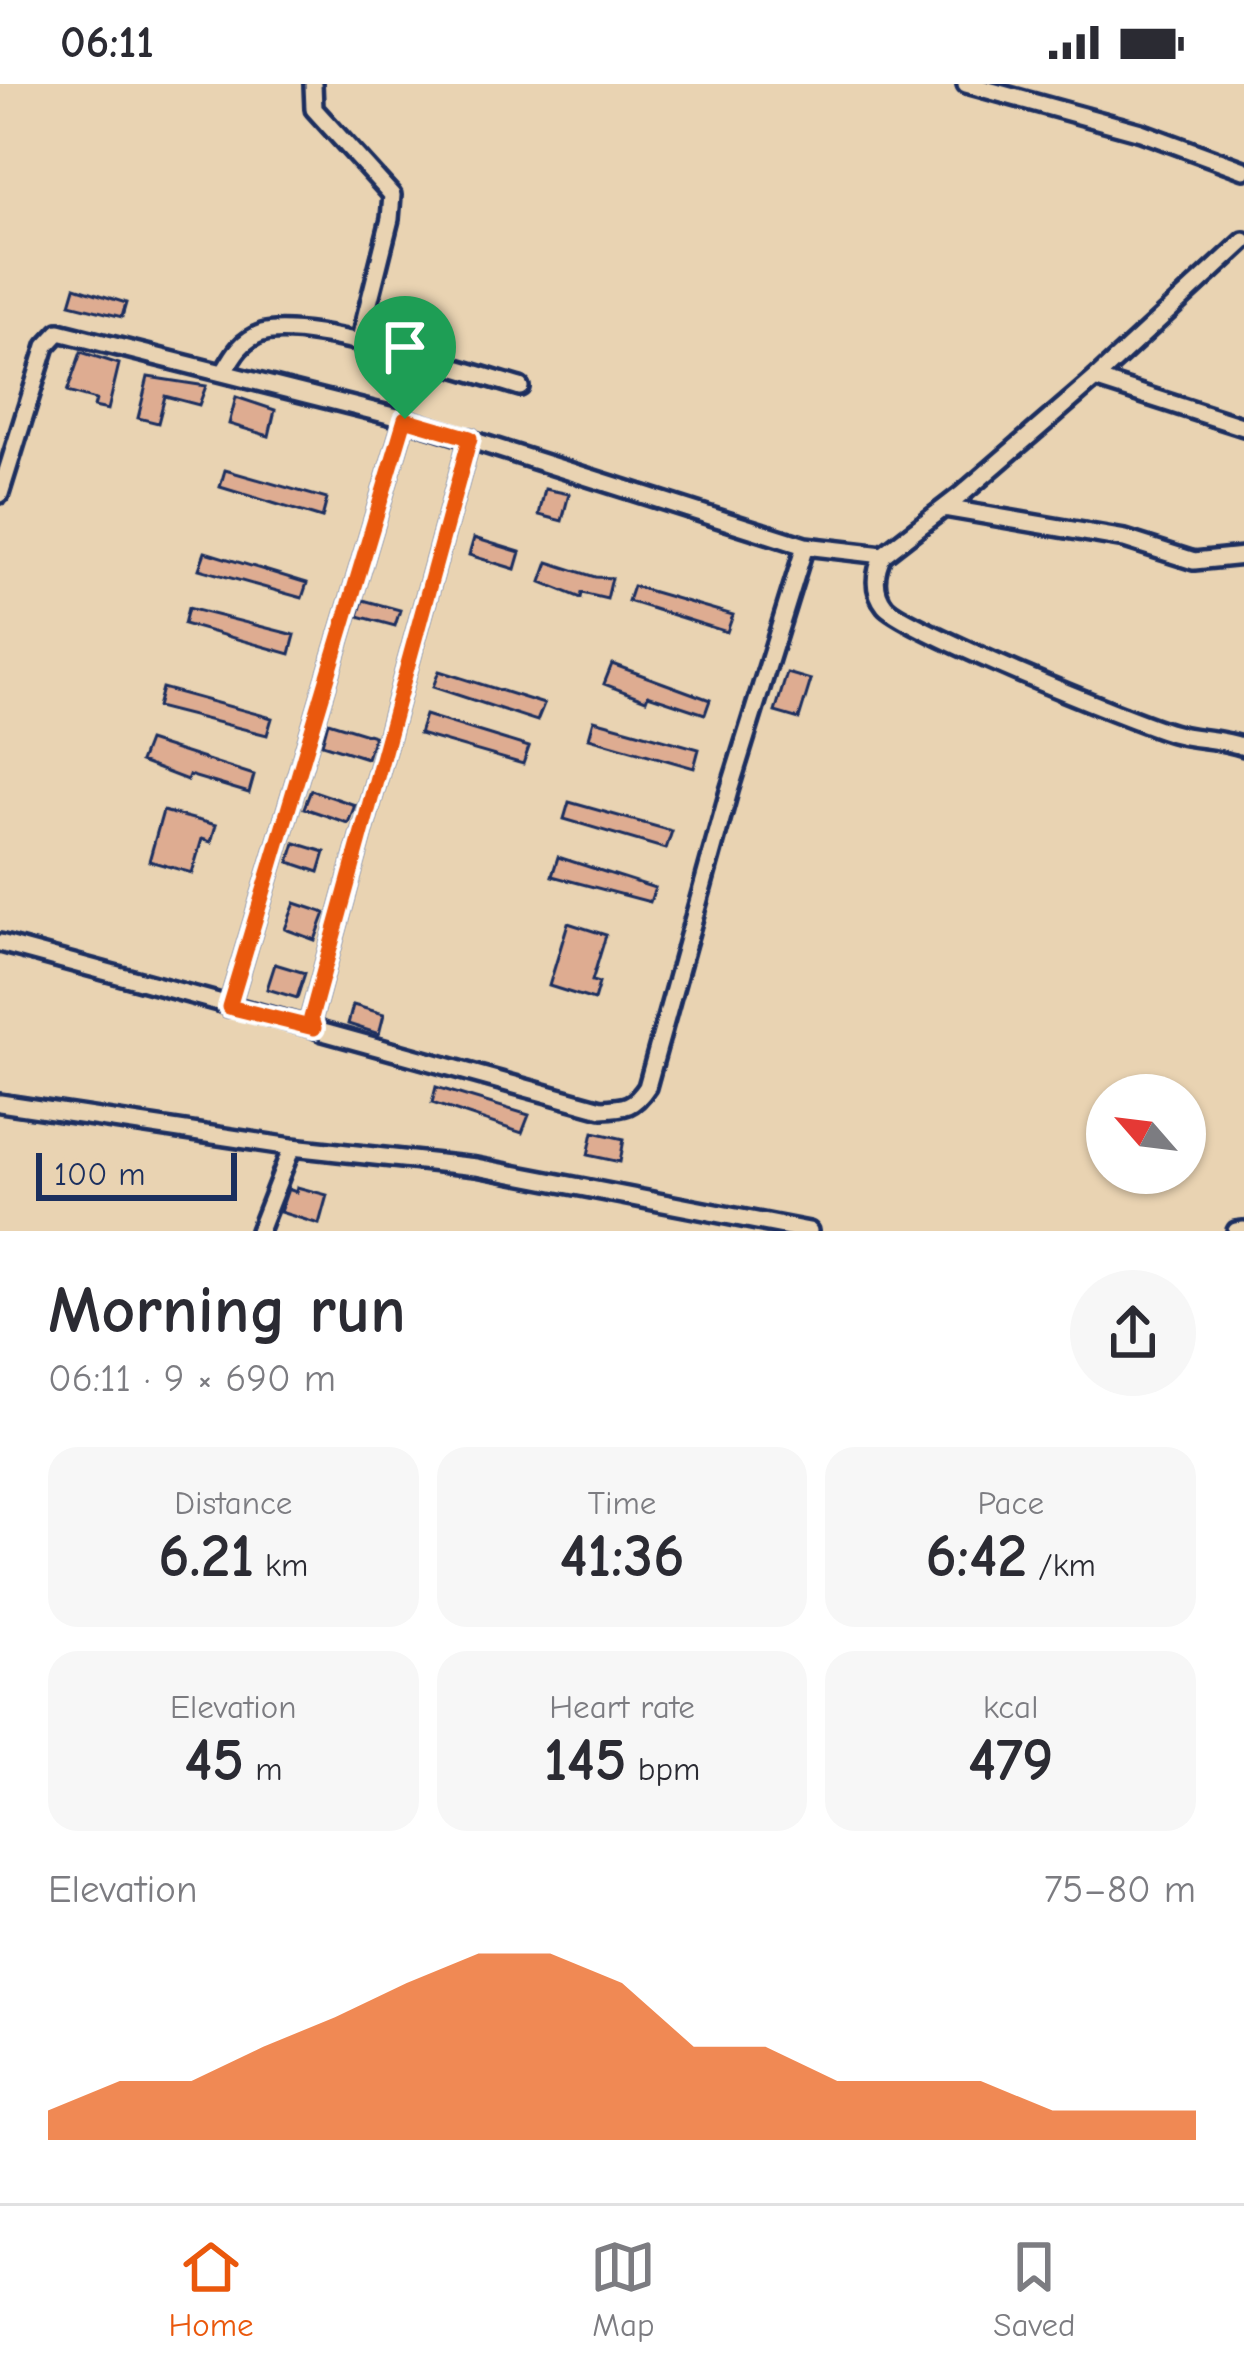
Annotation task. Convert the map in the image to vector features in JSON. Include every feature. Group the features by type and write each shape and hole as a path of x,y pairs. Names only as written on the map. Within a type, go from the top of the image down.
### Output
{"street":[{"path":"314,84 314,109 392,195 391,219 359,344"},
{"path":"966,84 1141,132 1244,170"},
{"path":"1244,241 1095,379 883,555 877,570 877,593 888,611 928,632 1170,733 1244,747"},
{"path":"224,372 237,348 267,331 359,344 520,387"},
{"path":"0,494 46,346 59,332 405,419 805,546 883,555"},
{"path":"1095,379 1244,427"},
{"path":"229,1007 405,419"},
{"path":"314,1028 311,1018 470,438"},
{"path":"944,508 1090,532 1194,561 1244,556"},
{"path":"0,943 602,1108 626,1108 647,1088 729,791 805,546"},
{"path":"0,1103 292,1147 476,1167 809,1231"},
{"path":"259,1231 292,1147"}],"building":[{"path":"75,287 126,303 122,317 70,304"},
{"path":"81,352 119,364 108,410 94,407 96,400 67,392"},
{"path":"148,377 206,386 199,405 165,396 158,423 138,418"},
{"path":"236,397 275,410 269,436 229,424"},
{"path":"225,470 327,499 322,518 220,487"},
{"path":"545,489 569,494 562,521 539,515"},
{"path":"474,538 520,552 515,569 469,555"},
{"path":"205,552 307,583 302,598 199,569"},
{"path":"548,562 612,578 607,599 582,593 581,598 541,582"},
{"path":"633,586 733,615 727,632 628,601"},
{"path":"363,600 400,610 395,626 358,616"},
{"path":"188,608 295,635 290,654 184,624"},
{"path":"612,664 710,700 705,714 604,684"},
{"path":"439,671 544,704 537,721 433,687"},
{"path":"787,673 811,680 799,719 775,712"},
{"path":"162,688 272,718 267,735 157,707"},
{"path":"425,715 529,747 523,764 419,734"},
{"path":"594,720 699,749 694,768 589,738"},
{"path":"328,722 374,736 367,758 322,744"},
{"path":"148,741 254,775 249,793 189,775 187,780 140,762"},
{"path":"311,790 355,805 348,823 304,808"},
{"path":"569,802 672,831 666,849 564,819"},
{"path":"163,811 216,825 211,842 202,839 192,873 149,861"},
{"path":"295,843 325,852 319,872 289,862"},
{"path":"558,857 655,888 650,902 552,876"},
{"path":"295,903 325,913 315,940 285,929"},
{"path":"568,923 606,935 592,981 599,983 594,1000 549,986"},
{"path":"275,964 305,973 297,998 267,989"},
{"path":"353,1005 384,1014 379,1034 348,1024"},
{"path":"436,1087 529,1115 522,1133 432,1103"},
{"path":"593,1132 624,1139 620,1162 588,1155"},
{"path":"297,1187 327,1195 319,1224 280,1212 288,1189 296,1192"}],"route":[{"path":"405,419 470,438 311,1018 314,1028 229,1007 405,419"}]}
